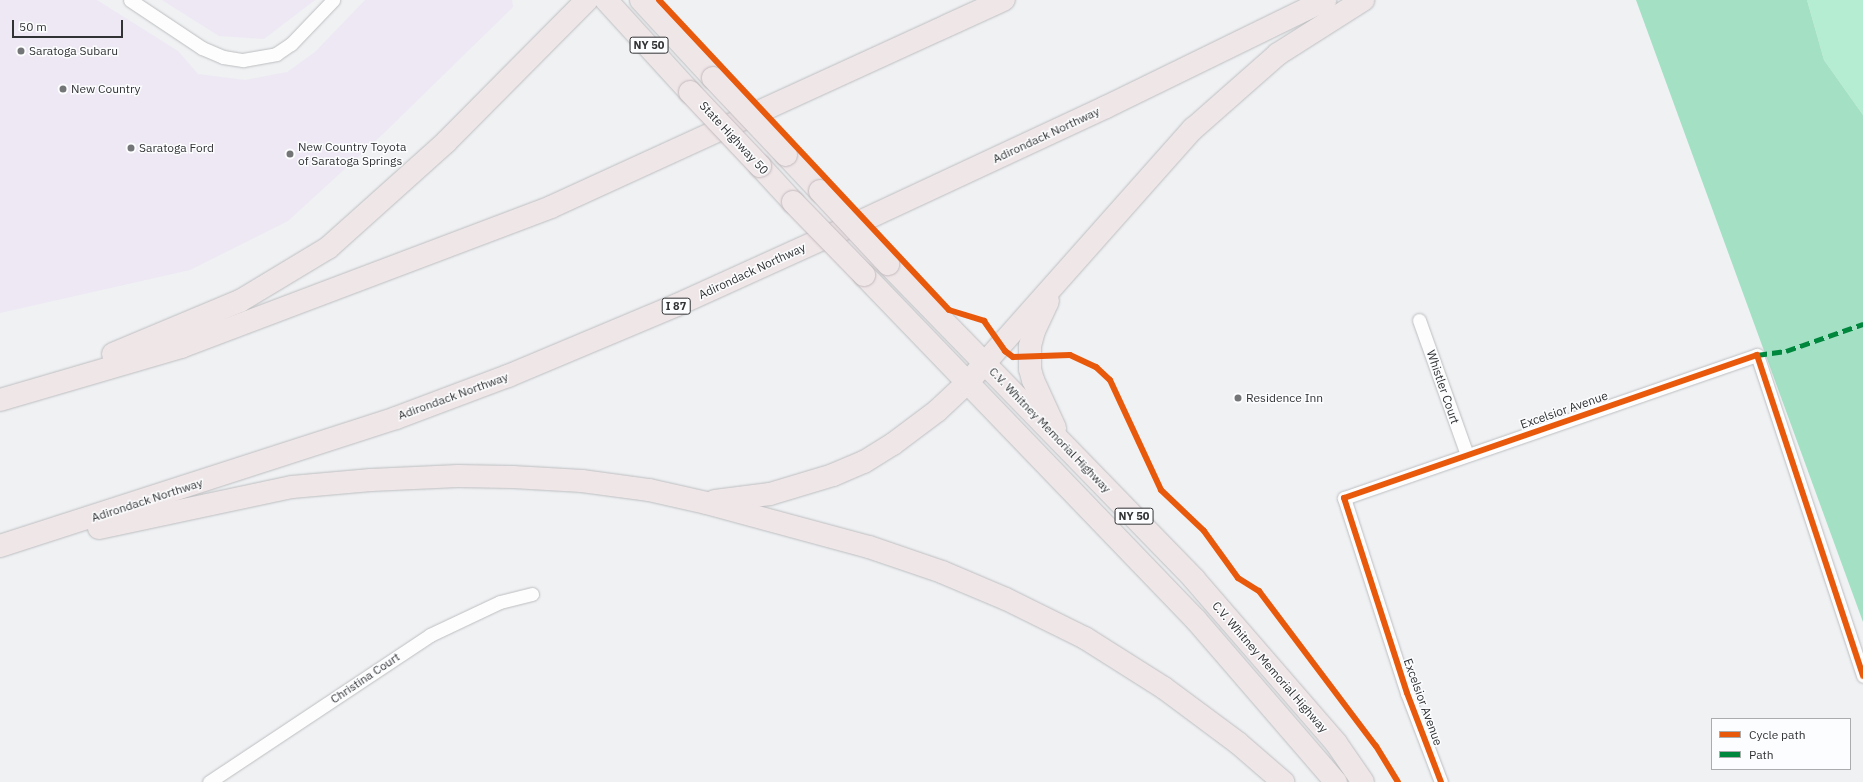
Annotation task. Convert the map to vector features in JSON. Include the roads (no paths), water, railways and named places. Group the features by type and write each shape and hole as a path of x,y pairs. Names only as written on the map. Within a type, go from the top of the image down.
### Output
{"highway":[{"path":"0,399 165,334 240,301 328,248 446,142 587,0"},
{"name":"State Highway 50","path":"606,0 793,202 864,275"},
{"name":"C.V. Whitney Memorial Highway","path":"641,0 888,264 1194,579 1269,663 1336,743 1363,782"},
{"path":"0,399 181,347 551,206 1004,0"},
{"name":"Adirondack Northway","path":"0,547 396,418 508,376 677,305 831,235 1106,107 1325,0"},
{"path":"706,503 770,494 833,476 864,462 894,444 931,416 968,382 1059,277 1193,129 1230,94 1278,54 1363,0"},
{"name":"C.V. Whitney Memorial Highway","path":"864,275 1196,620 1336,782"},
{"path":"1059,277 1034,331 1030,346 1030,368 1033,380 1061,442"},
{"path":"0,547 284,489 371,480 458,476 582,481 649,490 706,503 904,558 1006,599 1085,638 1164,688 1238,743 1283,782"}],"street":[{"path":"130,0 202,48 223,57 243,60 276,54 291,44 333,0"},
{"name":"Whistler Court","path":"1420,320 1467,455"},
{"name":"Excelsior Avenue","path":"1441,782 1407,693 1344,498 1757,356 1863,676"},
{"name":"Christina Court","path":"209,782 430,635 500,602 532,594"}],"place":[{"name":"Saratoga Subaru","path":"21,51"},
{"name":"New Country","path":"63,89"},
{"name":"Saratoga Ford","path":"131,148"},
{"name":"New Country Toyota of Saratoga Springs","path":"290,154"},
{"name":"Residence Inn","path":"1238,398"}]}
